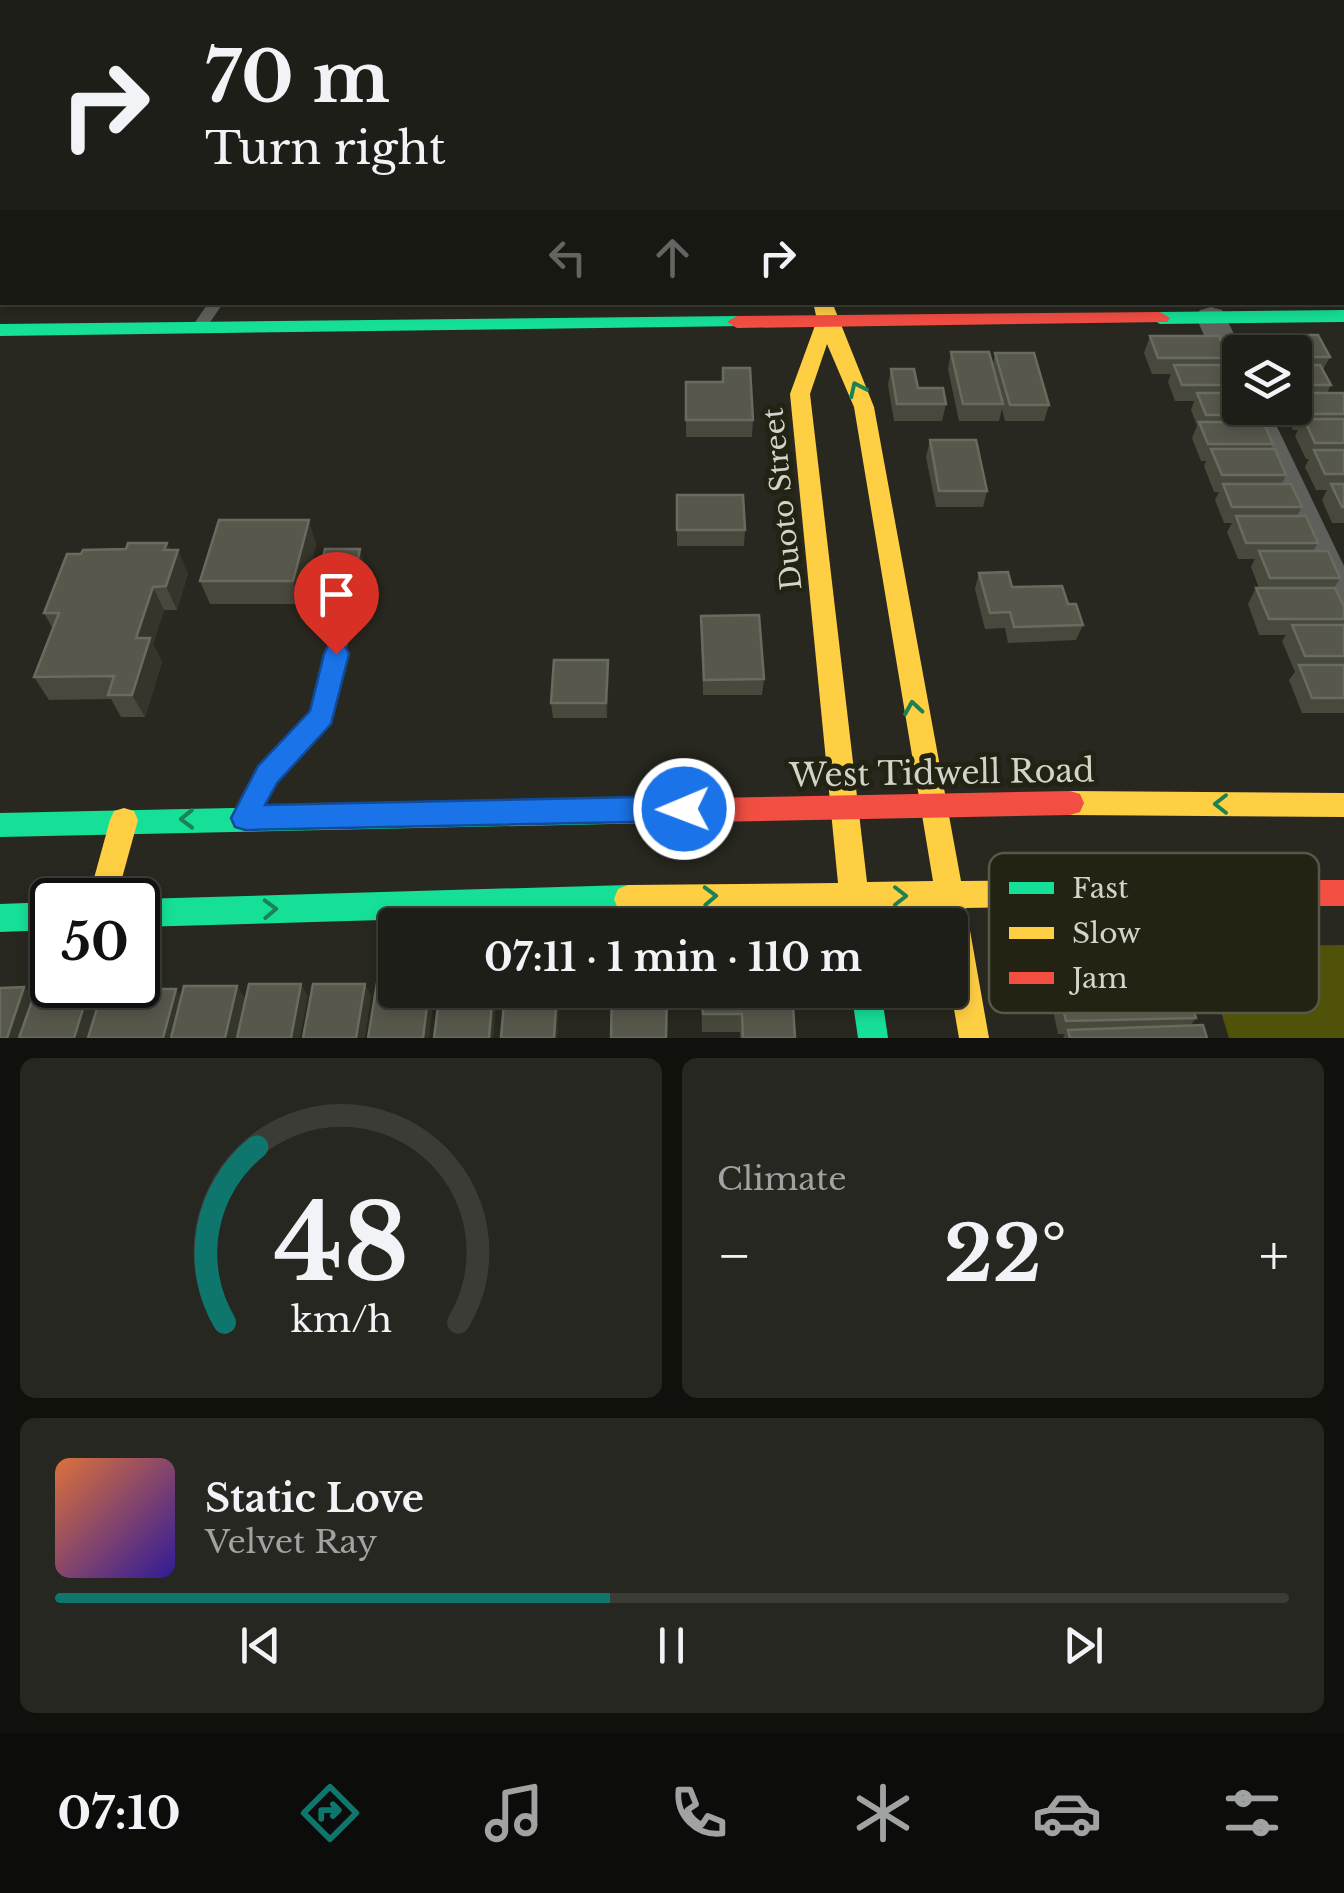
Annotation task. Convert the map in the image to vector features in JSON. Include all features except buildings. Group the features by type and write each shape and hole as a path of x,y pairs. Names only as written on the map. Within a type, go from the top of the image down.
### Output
{"street":[{"path":"822,313 863,400 928,804 974,1038"},
{"name":"Duoto Street","path":"822,313 800,394 855,908"},
{"path":"0,330 200,328 578,314 1342,320"},
{"path":"1211,317 1222,341"},
{"path":"1260,425 1344,605"},
{"name":"West Tidwell Road","path":"0,825 928,804 1344,805"},
{"path":"108,878 124,820"},
{"path":"160,911 794,894 989,896"},
{"path":"1319,894 1344,894"},
{"path":"0,918 30,917"},
{"path":"869,1008 873,1038"}],"lane":[{"path":"200,328 215,305"},
{"path":"245,818 267,774 322,716 344,622"}],"shaded area":[{"path":"1319,945 1344,945 1344,1038 1229,1038 1221,1013 1319,1013"}],"traffic: fast":[{"path":"1160,318 1344,316"},
{"path":"0,330 737,322"},
{"path":"0,825 656,811"},
{"path":"160,912 628,899"},
{"path":"0,918 30,917"},
{"path":"869,1008 873,1038"}],"traffic: slow":[{"path":"823,305 864,407 974,1038"},
{"path":"824,324 800,394 855,908"},
{"path":"1070,803 1344,805"},
{"path":"108,878 124,820"},
{"path":"628,899 989,894"}],"traffic: jam":[{"path":"737,322 1160,318"},
{"path":"656,811 1070,803"},
{"path":"1319,893 1344,893"}],"route":[{"path":"336,654 322,716 267,774 245,818 684,809"}]}
